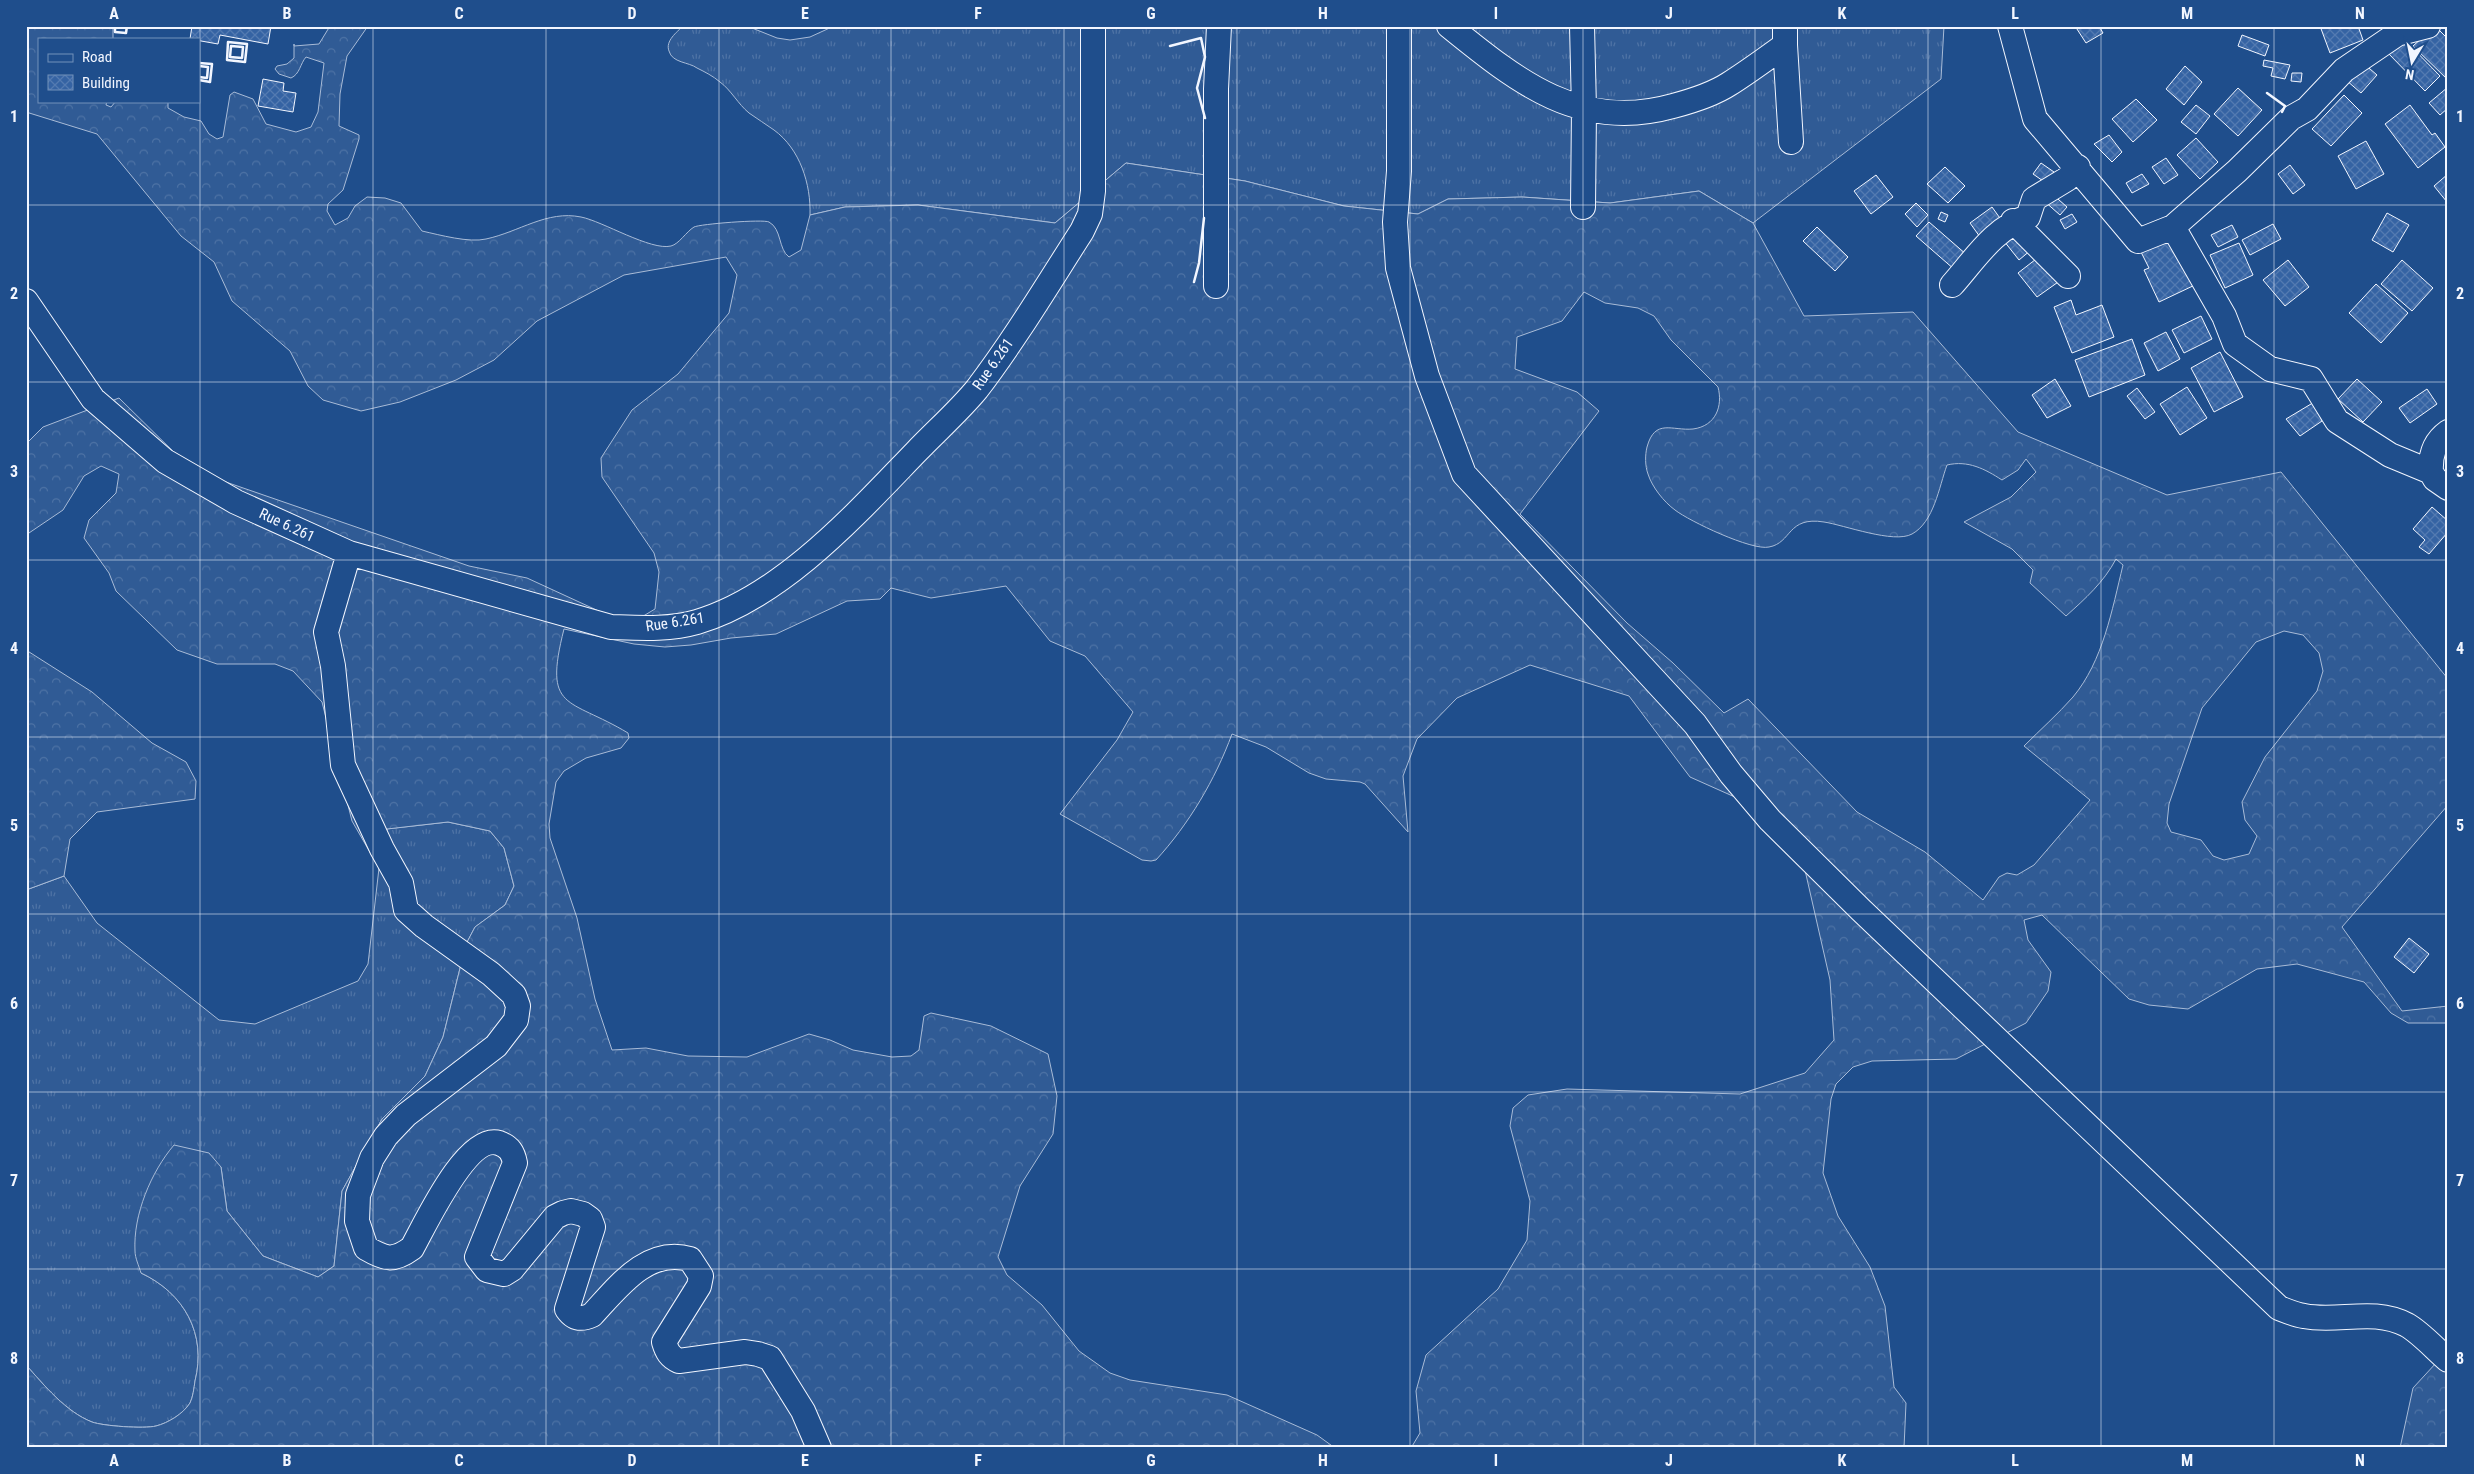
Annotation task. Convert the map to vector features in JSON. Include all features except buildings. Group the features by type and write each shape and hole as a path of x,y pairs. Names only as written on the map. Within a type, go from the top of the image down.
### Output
{"street":[{"name":"Rue 6.261","path":"26,301 93,399 165,461 236,502 349,553 611,627 655,629 697,622 742,604 784,577 859,512 976,390 1082,231 1090,214 1093,191 1093,26"},
{"path":"1216,286 1216,89 1219,26"},
{"path":"1400,26 1399,171 1394,222 1398,268 1427,376 1464,474 1695,724 1731,774 1770,820 1861,910 2278,1308 2304,1316 2326,1318 2364,1314 2386,1318 2407,1325 2448,1360"},
{"path":"1448,26 1485,56 1543,93 1584,109 1615,115 1647,113 1694,100 1728,85 1785,36"},
{"path":"1582,26 1584,109 1583,207"},
{"path":"2010,26 2035,119 2078,167 2138,241 2173,227 2237,171 2290,118 2307,109 2344,70 2397,34 2428,26"},
{"path":"1785,36 1791,142"},
{"path":"1952,285 1999,231 2012,222 2028,216 2034,199 2067,179 2078,167"},
{"path":"2012,222 2068,276"},
{"path":"2173,227 2224,316 2235,344 2270,369 2311,379 2337,420 2390,455 2430,472 2435,479 2448,488"},
{"path":"2430,472 2433,450 2440,438 2448,432"},
{"path":"349,553 326,632 333,666 343,765 382,849 401,883 406,910 424,926 490,974 514,995 518,1006 516,1020 496,1046 406,1114 386,1136 372,1158 358,1195 357,1220 366,1248 388,1258 400,1257 412,1248 465,1159 487,1143 497,1142 514,1153 515,1163 477,1257 487,1270 504,1274 512,1269 555,1218 572,1211 583,1214 590,1219 593,1226 567,1308 577,1318 583,1319 592,1315 637,1270 668,1256 690,1259 701,1276 699,1286 664,1342 667,1351 672,1358 679,1361 745,1352 770,1358 803,1411 819,1448"}],"green space":[{"path":"26,26 113,26 113,38 38,38 38,102 107,102 106,105 111,107 115,102 168,102 168,108 184,117 201,121 209,134 217,139 223,137 230,95 234,92 253,99 266,124 296,132 311,127 318,112 324,63 306,57 296,74 291,78 279,74 275,69 277,66 287,64 294,58 294,46 319,44 330,26 368,26 347,56 340,94 339,126 359,135 359,139 343,190 328,204 327,211 335,225 348,218 355,206 367,197 385,198 401,203 422,231 471,240 498,236 556,216 569,216 590,220 651,244 671,246 677,243 694,227 731,222 764,221 769,222 776,229 783,249 789,257 801,250 810,215 845,207 918,205 1055,223 1126,163 1245,181 1344,206 1418,214 1448,199 1522,197 1610,203 1699,191 1753,223 1804,316 1913,312 2018,432 2167,495 2281,472 2448,679 2448,805 2342,927 2402,1011 2448,1006 2448,1023 2408,1023 2391,1013 2364,982 2297,964 2257,969 2188,1009 2149,1005 2129,999 2042,915 2024,920 2028,940 2051,972 2048,991 2026,1023 1956,1059 1872,1061 1853,1067 1836,1084 1831,1099 1823,1173 1838,1216 1870,1267 1885,1306 1894,1387 1906,1403 1904,1448 1411,1448 1420,1433 1416,1391 1426,1355 1498,1289 1527,1240 1530,1201 1510,1126 1513,1108 1528,1095 1567,1089 1740,1094 1805,1073 1834,1040 1830,980 1797,835 1784,819 1690,777 1629,696 1530,665 1457,698 1417,739 1403,776 1408,832 1365,784 1326,779 1309,773 1266,747 1232,734 1209,785 1179,832 1156,860 1142,860 1060,814 1117,740 1133,712 1085,656 1050,641 1006,586 931,598 891,588 880,599 847,601 776,634 731,638 691,645 665,647 634,644 564,629 558,656 557,675 559,689 566,699 576,706 628,733 629,738 621,748 586,758 564,771 556,782 549,824 550,838 577,918 595,999 612,1050 646,1048 688,1056 747,1057 809,1034 830,1040 853,1050 892,1057 911,1056 919,1050 924,1016 931,1013 991,1026 1048,1054 1057,1096 1053,1134 1020,1186 998,1257 1007,1275 1042,1305 1079,1351 1110,1373 1130,1380 1227,1395 1317,1435 1335,1448 26,1448 26,1365 64,1405 82,1418 92,1422 114,1426 156,1426 175,1418 190,1403 198,1364 198,1347 195,1331 189,1317 169,1292 156,1281 141,1273 135,1251 137,1223 145,1195 158,1168 174,1145 209,1153 221,1167 227,1211 263,1256 318,1277 334,1266 342,1191 382,1119 425,1076 443,1037 466,944 475,927 505,905 514,886 504,848 490,831 448,822 387,829 379,868 352,821 322,702 293,671 275,664 217,664 177,650 116,591 109,573 84,538 89,520 116,493 119,474 101,466 84,476 63,510 26,535 26,444 43,427 119,398 184,462 220,480 469,566 527,578 616,619 635,621 655,609 659,572 654,553 602,477 601,458 632,410 678,374 729,313 737,275 726,257 624,275 537,321 494,360 456,380 400,402 361,411 323,400 308,386 290,351 232,301 214,262 181,236 97,134 26,112","holes":["1584,292 1605,303 1638,308 1654,316 1671,340 1718,387 1718,408 1716,414 1707,424 1693,429 1660,429 1650,438 1646,450 1647,471 1655,489 1671,507 1693,521 1735,540 1761,547 1776,545 1796,526 1812,521 1893,537 1904,536 1912,534 1926,521 1931,513 1947,465 1962,464 1976,466 2002,480 2018,470 2026,459 2036,472 2011,497 1964,522 2012,549 2033,570 2030,583 2066,616 2100,583 2116,559 2123,565 2105,634 2092,668 2073,697 2024,746 2090,800 2034,865 2017,875 2007,873 1999,877 1983,900 1925,852 1857,812 1748,699 1724,713 1673,663 1627,623 1520,514 1599,411 1577,392 1515,369 1517,337 1562,321","2284,631 2303,635 2319,653 2323,671 2317,691 2265,757 2242,802 2245,820 2257,836 2249,854 2224,860 2213,856 2201,840 2171,832 2167,823 2169,804 2202,708 2256,642"]},
{"path":"683,26 747,26 777,38 790,40 810,37 834,26 1944,26 1941,79 1753,223 1699,191 1610,203 1522,197 1448,199 1418,214 1344,206 1245,181 1126,163 1055,223 918,205 845,207 810,215 806,179 791,147 774,130 749,113 728,89 717,80 694,66 677,60 671,55 668,47 670,40"},
{"path":"26,650 92,692 152,743 186,762 196,781 195,799 97,812 70,839 64,876 26,890"},
{"path":"448,822 490,831 504,848 514,886 505,905 475,927 466,944 443,1037 425,1076 382,1119 342,1191 334,1266 318,1277 263,1256 227,1211 221,1167 141,1273 156,1281 169,1292 189,1317 195,1331 198,1347 198,1364 190,1403 175,1418 161,1425 150,1427 105,1425 82,1418 64,1405 26,1365 26,890 64,876 97,923 219,1020 255,1024 358,981 368,964 379,868 386,829"},
{"path":"2448,1350 2448,1448 2400,1448 2413,1388"}],"wall":[{"path":"115,26 115,32 126,33 127,26"},
{"path":"1170,46 1201,38 1205,57 1197,88 1205,118"},
{"path":"228,42 247,44 245,62 227,60 228,42"},
{"path":"231,46 243,47 242,58 230,57 231,46"},
{"path":"200,63 212,64 210,82 200,80"},
{"path":"200,66 208,67 207,78 200,77"},
{"path":"2267,93 2285,106 2282,112"},
{"path":"1194,282 1199,263 1204,218"}]}
